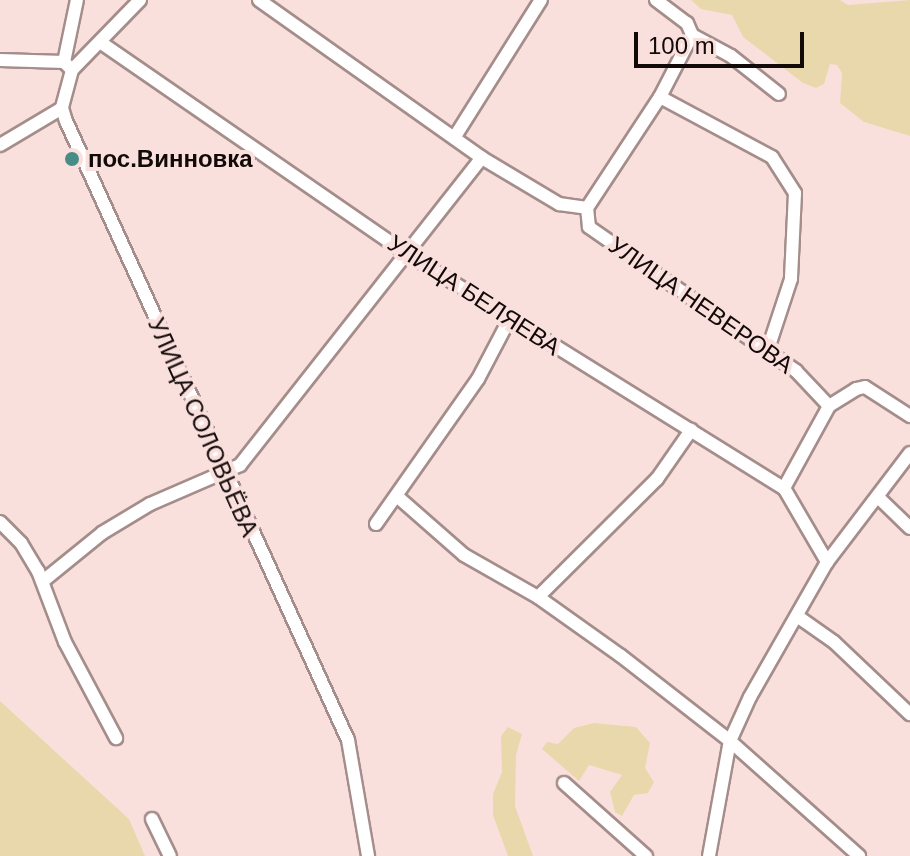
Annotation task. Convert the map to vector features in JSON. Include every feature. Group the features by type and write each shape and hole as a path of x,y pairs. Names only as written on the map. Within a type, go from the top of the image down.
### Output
{"street":[{"path":"0,145 62,108 77,0"},
{"path":"0,60 68,66 100,42 140,0"},
{"path":"259,0 482,158 559,204 587,208 660,97 692,35"},
{"path":"454,138 541,0"},
{"path":"656,0 687,23 692,35 731,56 779,94"},
{"name":"УЛИЦА БЕЛЯЕВА","path":"100,42 409,255 509,320 784,488 827,562"},
{"path":"660,97 772,157 795,193 798,215 791,279 767,352"},
{"name":"УЛИЦА СОЛОВЬЁВА","path":"62,108 222,472 348,740 368,856"},
{"path":"43,581 138,511 240,465 409,255 482,158"},
{"name":"УЛИЦА НЕВЕРОВА","path":"587,208 589,227 810,383 829,406"},
{"path":"376,524 399,498 478,379 509,320"},
{"path":"784,488 829,406 865,387 910,416"},
{"path":"538,597 657,479 691,430"},
{"path":"709,856 730,741 827,562 879,498 910,453"},
{"path":"399,498 464,555 538,597 730,741 859,856"},
{"path":"879,498 910,528"},
{"path":"0,522 21,543 43,581 65,642 116,738"},
{"path":"797,616 834,642 910,714"},
{"path":"564,783 646,856"},
{"path":"152,819 170,856"}],"shaded area":[{"path":"691,0 840,0 848,5 910,0 910,136 864,122 840,103 842,73 837,65 830,64 824,84 816,88 803,83 743,37 732,15 701,9"},
{"path":"0,701 129,819 145,856 0,856"},
{"path":"594,723 636,727 650,743 645,768 654,782 648,793 634,795 622,816 615,812 610,792 622,775 589,765 579,781 542,749 547,742 558,744 574,728"},
{"path":"508,727 522,734 516,755 515,806 533,856 508,856 493,815 493,794 502,772 501,736"}],"place":[{"name":"пос.Винновка","path":"72,159"}]}
